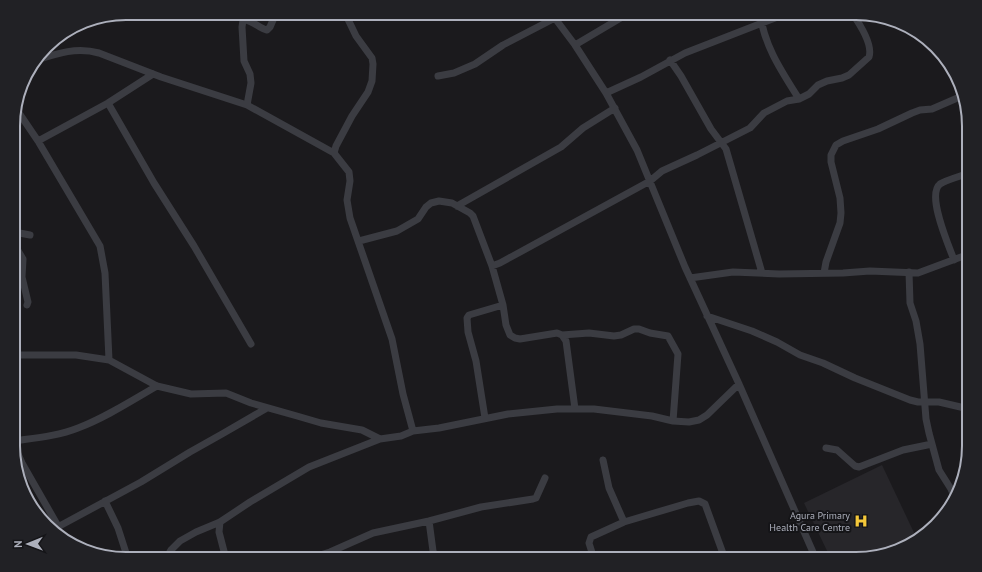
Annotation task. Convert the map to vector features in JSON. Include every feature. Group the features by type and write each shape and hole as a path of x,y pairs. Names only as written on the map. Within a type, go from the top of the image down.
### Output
{"street":[{"path":"243,20 244,61 250,74 251,83 247,106"},
{"path":"249,20 267,30 273,20"},
{"path":"334,154 336,146 352,116 368,92 372,81 372,58 356,36 348,20"},
{"path":"438,76 454,73 474,64 545,20"},
{"path":"557,20 606,93 637,150 690,278 739,384 811,552"},
{"path":"575,45 617,20"},
{"path":"761,20 767,45 783,75 799,99"},
{"path":"606,93 641,77 685,53 771,20"},
{"path":"492,266 519,253 650,181 662,172 750,128 764,113 787,101 799,99 809,94 818,85 849,75 869,57 870,49 856,20"},
{"path":"46,57 69,50 90,51 247,106 334,154 349,172 350,181 347,200 348,208 392,339 403,394 413,431"},
{"path":"670,60 681,76 702,115 726,149 762,273"},
{"path":"38,141 108,103 153,74"},
{"path":"824,273 826,262 840,223 841,213 840,198 831,162 831,155 836,145 843,141 878,129 912,113 920,110 932,109 958,98"},
{"path":"108,103 154,183 194,246 252,344"},
{"path":"457,206 561,147 583,128 615,108"},
{"path":"21,115 100,246 105,273 109,360"},
{"path":"954,260 937,210 935,197 937,188 940,184 962,176"},
{"path":"358,241 397,231 418,219 426,208 439,201 452,203 470,213 473,216 492,266 503,305 506,325 510,335 515,338 557,333 562,335 589,333 614,336 621,335 634,329 639,329 650,333 668,336 678,354 673,421"},
{"path":"20,233 30,235"},
{"path":"20,256 22,260 22,277 28,302 27,306"},
{"path":"690,278 733,272 779,274 870,271 918,273 962,257"},
{"path":"909,272 910,303 916,321 920,344 926,419 939,470 952,491"},
{"path":"485,418 476,361 468,332 467,318 469,315 503,305"},
{"path":"707,316 758,334 777,342 800,355 823,363 898,395 918,402 939,402 962,407"},
{"path":"562,335 566,341 575,409"},
{"path":"20,355 76,355 109,360 157,386 191,394 226,393 266,408 321,423 362,430 380,439"},
{"path":"170,552 180,541 196,532 220,522 250,502 308,468 380,439 401,436 413,431 439,428 485,418 557,409 594,409 689,422 699,420 707,415 739,384"},
{"path":"20,440 57,434 76,429 111,412 157,386"},
{"path":"57,527 141,482 266,408"},
{"path":"826,448 837,450 855,466 859,467 903,450 932,444"},
{"path":"603,460 610,488 624,522"},
{"path":"24,472 55,525"},
{"path":"330,552 373,533 429,521 481,507 533,500 536,498 545,478"},
{"path":"105,501 118,528 126,552"},
{"path":"592,552 589,543 591,537 624,522 699,501 705,504 722,552"},
{"path":"429,521 433,552"},
{"path":"220,522 219,532 224,552"}],"shaded area":[{"name":"Agura Primary Health Care Centre","path":"882,465 915,534 903,541 876,550 863,552 828,552 804,503"}],"place":[{"name":"Agura Primary Health Care Centre","path":"861,521"}]}
